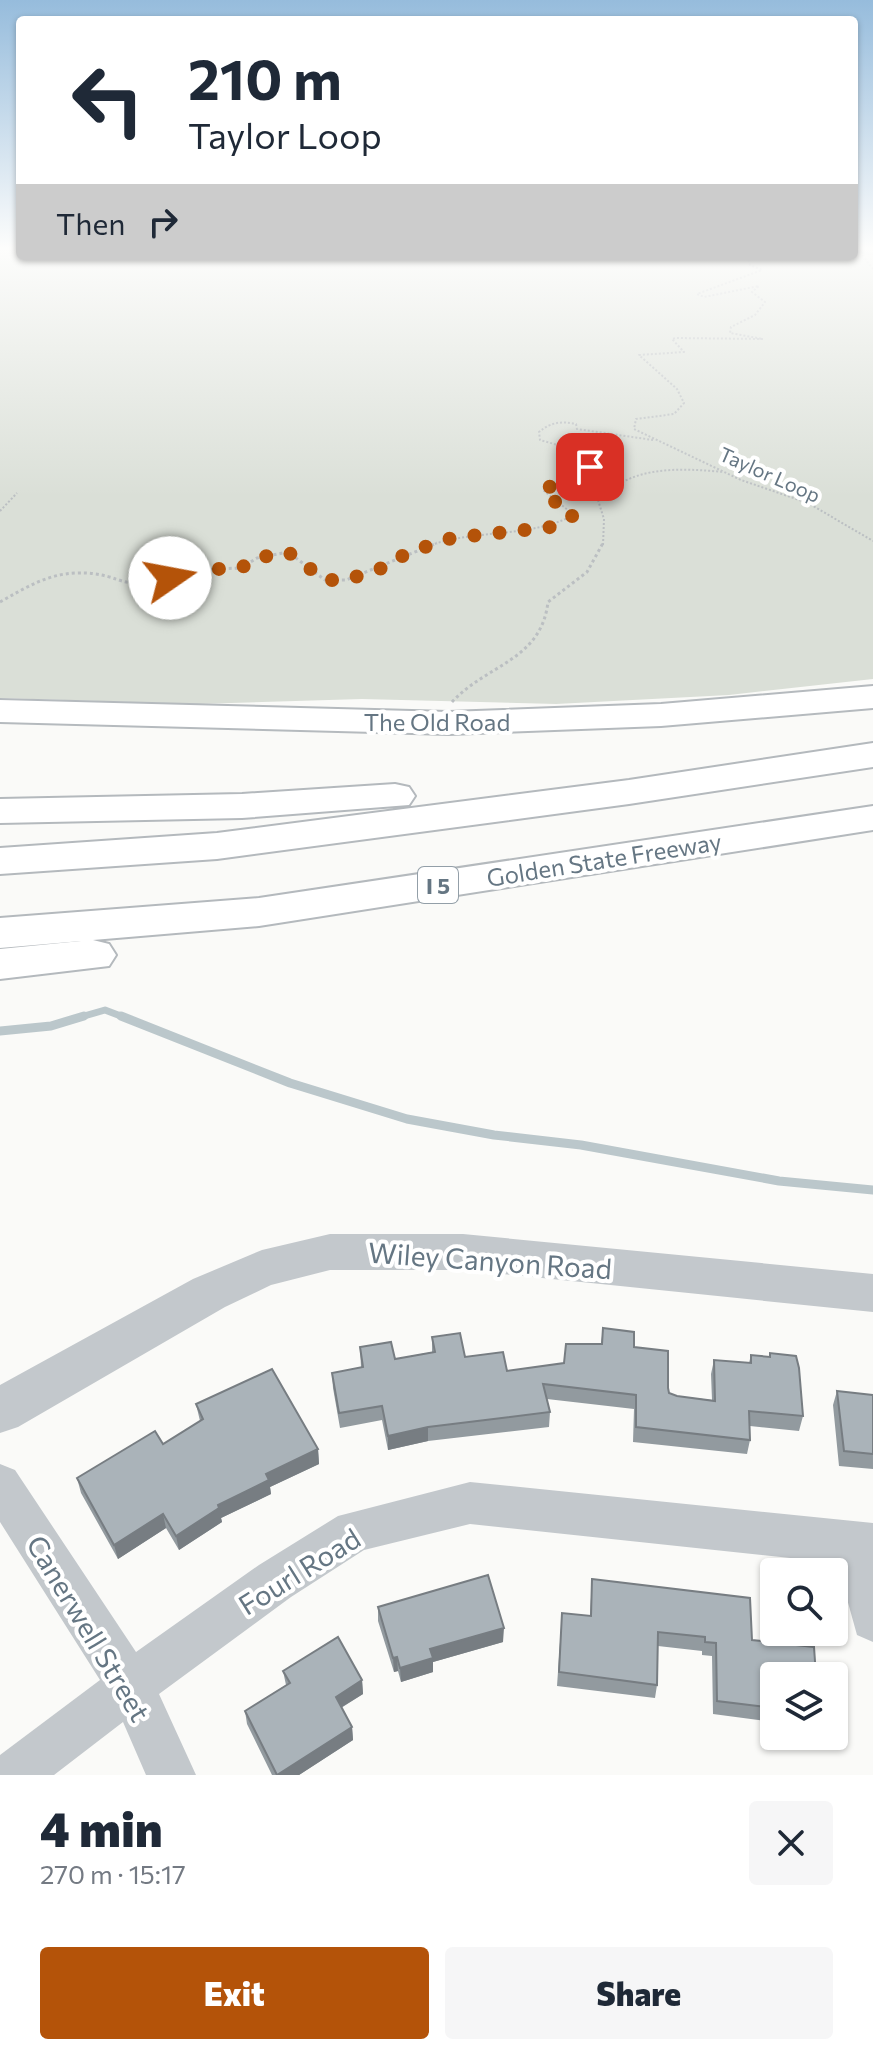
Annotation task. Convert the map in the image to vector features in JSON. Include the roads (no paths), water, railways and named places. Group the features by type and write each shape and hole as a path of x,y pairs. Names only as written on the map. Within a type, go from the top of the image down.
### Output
{"main road":[{"name":"The Old Road","path":"0,711 446,723 617,719 873,697"},
{"path":"0,861 217,846 629,792 873,755"},
{"path":"0,811 242,806 550,786 629,792"},
{"name":"Golden State Freeway","path":"0,933 259,912 873,818"},
{"path":"0,964 159,948 259,912"}],"street":[{"name":"Wiley Canyon Road","path":"0,1411 209,1293 262,1269 330,1252 463,1252 873,1293"},
{"name":"Canerwell Street","path":"0,1484 131,1686 171,1775"},
{"name":"Fourl Road","path":"14,1775 275,1581 354,1531 470,1503 864,1544"},
{"path":"864,1544 873,1619"}],"waterway":[{"path":"84,1016 105,1010 126,1018"},
{"path":"0,1031 51,1026 84,1016"},
{"path":"77,1018 84,1016"},
{"path":"121,1016 290,1083 407,1119 494,1135 581,1145 779,1181 873,1190"}]}
